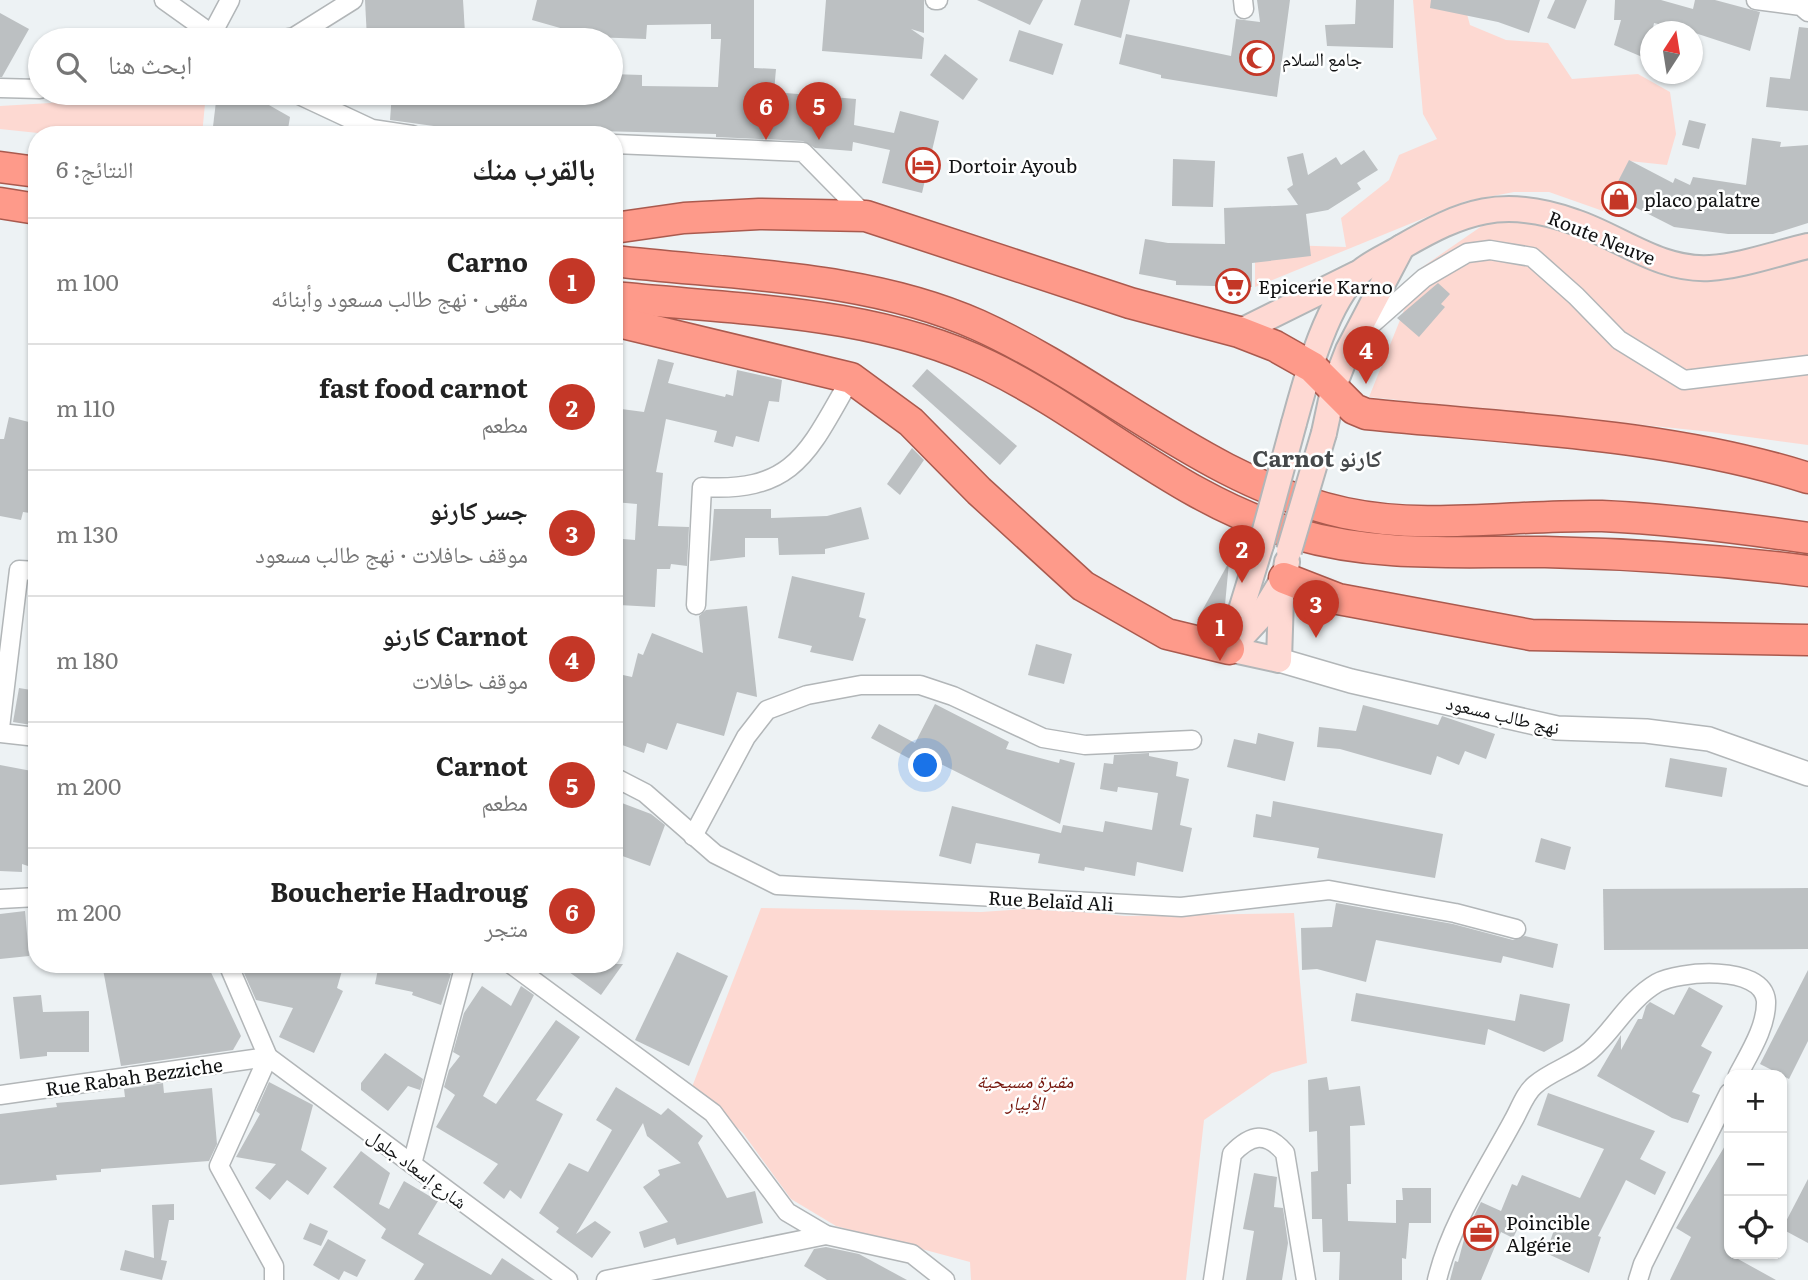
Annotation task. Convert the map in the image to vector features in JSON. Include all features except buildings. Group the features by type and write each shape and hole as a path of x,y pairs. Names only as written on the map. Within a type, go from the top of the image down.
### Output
{"highway":[{"path":"0,167 28,171"},
{"path":"0,203 28,208"},
{"path":"623,227 684,218 759,214 866,216 1130,303 1239,332 1275,346 1312,367 1334,386 1354,409 1366,414 1660,443 1741,458 1808,478"},
{"path":"623,262 858,290 945,312 999,335 1041,358 1235,474 1273,491 1345,513 1405,520 1601,516 1808,538"},
{"path":"623,298 867,326 935,342 991,367 1210,500 1253,520 1327,542 1399,553 1623,555 1808,571"},
{"path":"623,323 851,378 911,422 979,491 1083,586 1167,634 1229,649"},
{"path":"1287,565 1338,599 1531,635 1808,640"}],"main road":[{"name":"Route Neuve","path":"1239,332 1359,272 1436,227 1467,213 1499,208 1536,211 1576,222 1652,259 1709,268 1808,246"},
{"path":"1229,649 1279,660 1287,565 1334,386 1348,350 1402,247"},
{"path":"1229,649 1312,367 1331,315 1359,272"},
{"path":"1296,416 1325,426"},
{"path":"1258,555 1287,565"},
{"path":"1229,649 1260,617 1287,565"}],"street":[{"path":"164,0 189,9 209,28"},
{"path":"220,28 230,0"},
{"path":"308,28 353,0"},
{"path":"1756,0 1801,6 1808,12"},
{"path":"0,88 28,89"},
{"path":"321,105 366,126"},
{"path":"623,144 803,152 866,216"},
{"path":"1348,350 1372,321 1424,278 1467,253 1490,250 1532,257 1576,296 1619,340 1684,380 1808,365"},
{"path":"696,604 702,487 752,487 785,472 812,446 851,378"},
{"path":"0,727 19,570 28,570"},
{"name":"نهج طالب مسعود","path":"1279,660 1351,681 1557,728 1646,731 1709,739 1808,774"},
{"path":"694,836 746,737 767,710 807,695 861,685 920,685 953,696 1043,738 1085,745 1192,740"},
{"path":"0,733 28,736"},
{"name":"Rue Belaïd Ali","path":"623,782 645,793 715,854 776,885 1181,907 1252,901 1287,892 1329,890 1455,913 1516,929"},
{"path":"0,900 28,898"},
{"path":"232,973 268,1057 219,1166 274,1266 274,1280"},
{"path":"412,1164 463,973"},
{"path":"523,973 713,1113 787,1212 826,1235 912,1254 946,1280"},
{"path":"1437,1280 1442,1260 1466,1210 1533,1086 1589,1052 1628,1006 1658,982 1730,974 1743,975 1760,988 1766,1000 1759,1032 1740,1070"},
{"name":"Rue Rabah Bezziche","path":"0,1095 268,1057"},
{"name":"شارع إسعاد جلول","path":"268,1057 568,1280"},
{"path":"1638,1280 1643,1264 1724,1103"},
{"path":"1213,1280 1232,1154 1244,1142 1259,1137 1275,1141 1285,1153 1307,1280"},
{"path":"606,1280 826,1235"}],"green space":[{"path":"1413,0 1463,0 1470,25 1506,40 1548,43 1572,79 1638,74 1640,84 1656,84 1670,92 1676,134 1667,165 1629,161 1603,211 1549,192 1514,192 1466,201 1255,287 1255,244 1346,247 1341,218 1389,180 1399,155 1437,139 1423,114"},
{"path":"205,105 203,126 28,126 28,132 0,129 0,106"},
{"path":"1539,215 1652,268 1699,280 1719,281 1741,277 1808,257 1808,445 1712,432 1369,397 1421,268 1492,219"},
{"name":"مقبرة مسيحية الأبيار","path":"761,908 981,912 1040,908 1125,916 1294,913 1307,1063 1272,1073 1204,1120 1186,1280 971,1280 970,1262 836,1226 791,1199 743,1133 692,1087"}],"place":[{"name":"جامع السلام","path":"1257,58"},
{"name":"Boucherie Hadroug","path":"766,140"},
{"name":"Carnot","path":"819,140"},
{"name":"Dortoir Ayoub","path":"923,165"},
{"name":"placo palatre","path":"1619,199"},
{"name":"Epicerie Karno","path":"1233,286"},
{"name":"Carnot كارنو","path":"1366,384"},
{"name":"fast food carnot","path":"1242,583"},
{"name":"جسر كارنو","path":"1316,638"},
{"name":"Carno","path":"1220,661"},
{"name":"Poincible Algérie","path":"1481,1233"}],"district":[{"name":"Carnot كارنو","path":"1317,457"}]}
